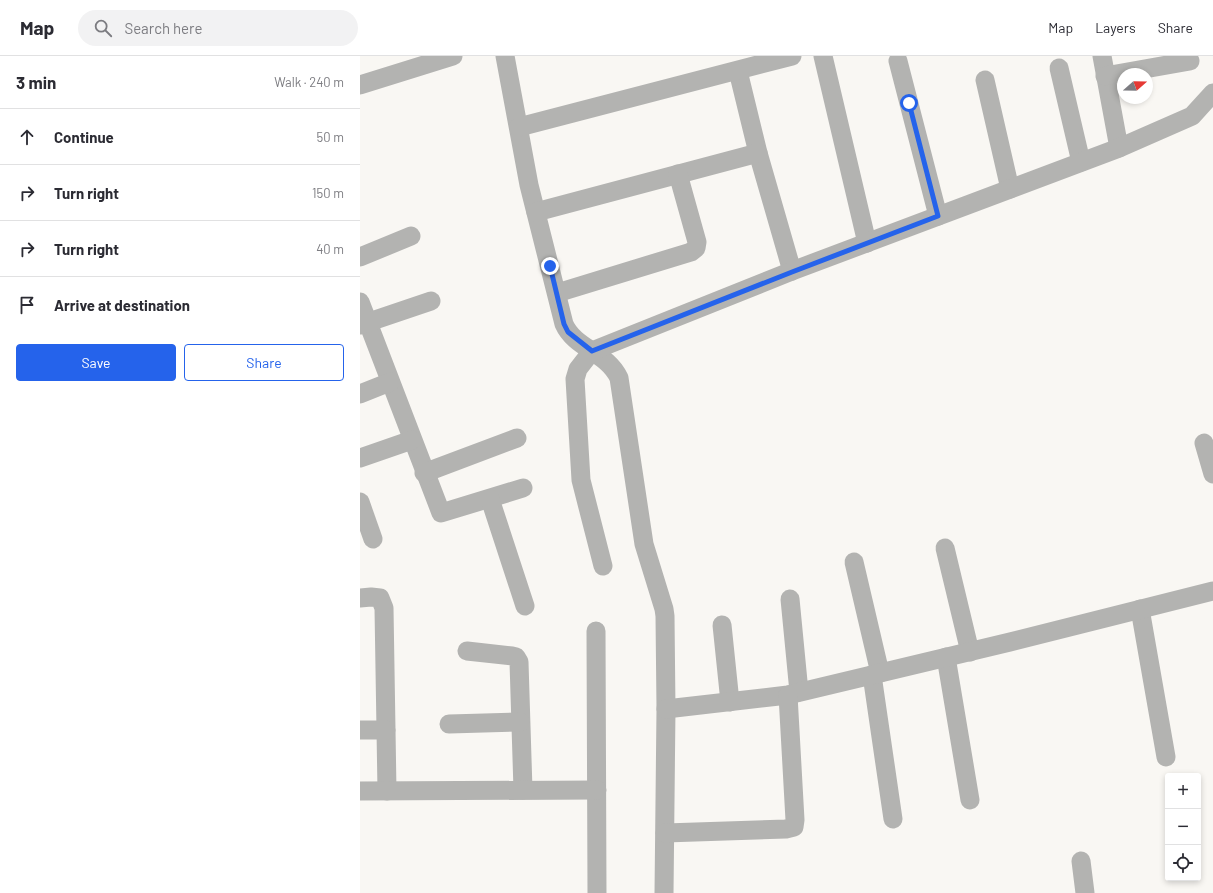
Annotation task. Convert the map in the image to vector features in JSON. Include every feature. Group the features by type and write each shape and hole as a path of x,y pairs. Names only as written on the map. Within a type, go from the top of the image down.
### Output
{"street":[{"path":"360,85 412,62 453,56"},
{"path":"505,56 529,185 564,324 568,332 608,363 615,370 619,378 644,544 664,609 666,709 664,893"},
{"path":"519,127 792,56"},
{"path":"823,56 867,243"},
{"path":"1102,56 1119,148"},
{"path":"898,61 938,216"},
{"path":"1105,76 1190,61"},
{"path":"1059,68 1081,162"},
{"path":"738,71 758,153 792,272"},
{"path":"985,80 1010,189"},
{"path":"603,566 581,480 574,379 578,369 592,351 867,243 1119,148 1192,116 1213,93"},
{"path":"536,212 758,153"},
{"path":"557,293 691,252 696,248 697,242 678,174"},
{"path":"360,257 411,236"},
{"path":"364,323 431,301"},
{"path":"360,302 364,323 390,382 424,473 441,513 523,488"},
{"path":"360,394 390,382"},
{"path":"424,473 517,438"},
{"path":"360,458 412,440"},
{"path":"1204,443 1213,474"},
{"path":"490,498 524,606"},
{"path":"360,502 373,539"},
{"path":"945,548 970,652"},
{"path":"854,562 876,674 893,819"},
{"path":"666,709 794,694 970,652 1213,591"},
{"path":"360,598 380,598 384,608 387,791"},
{"path":"664,833 786,830 794,827 794,694 790,599"},
{"path":"1140,610 1166,757"},
{"path":"722,625 730,702"},
{"path":"596,631 597,893"},
{"path":"467,651 516,657 519,662 523,790"},
{"path":"946,657 970,800"},
{"path":"448,724 520,722"},
{"path":"360,730 386,730"},
{"path":"360,791 597,790"},
{"path":"1081,860 1085,893"}],"route":[{"path":"550,266 564,324 568,332 576,340 592,351 938,216 909,103"}]}
